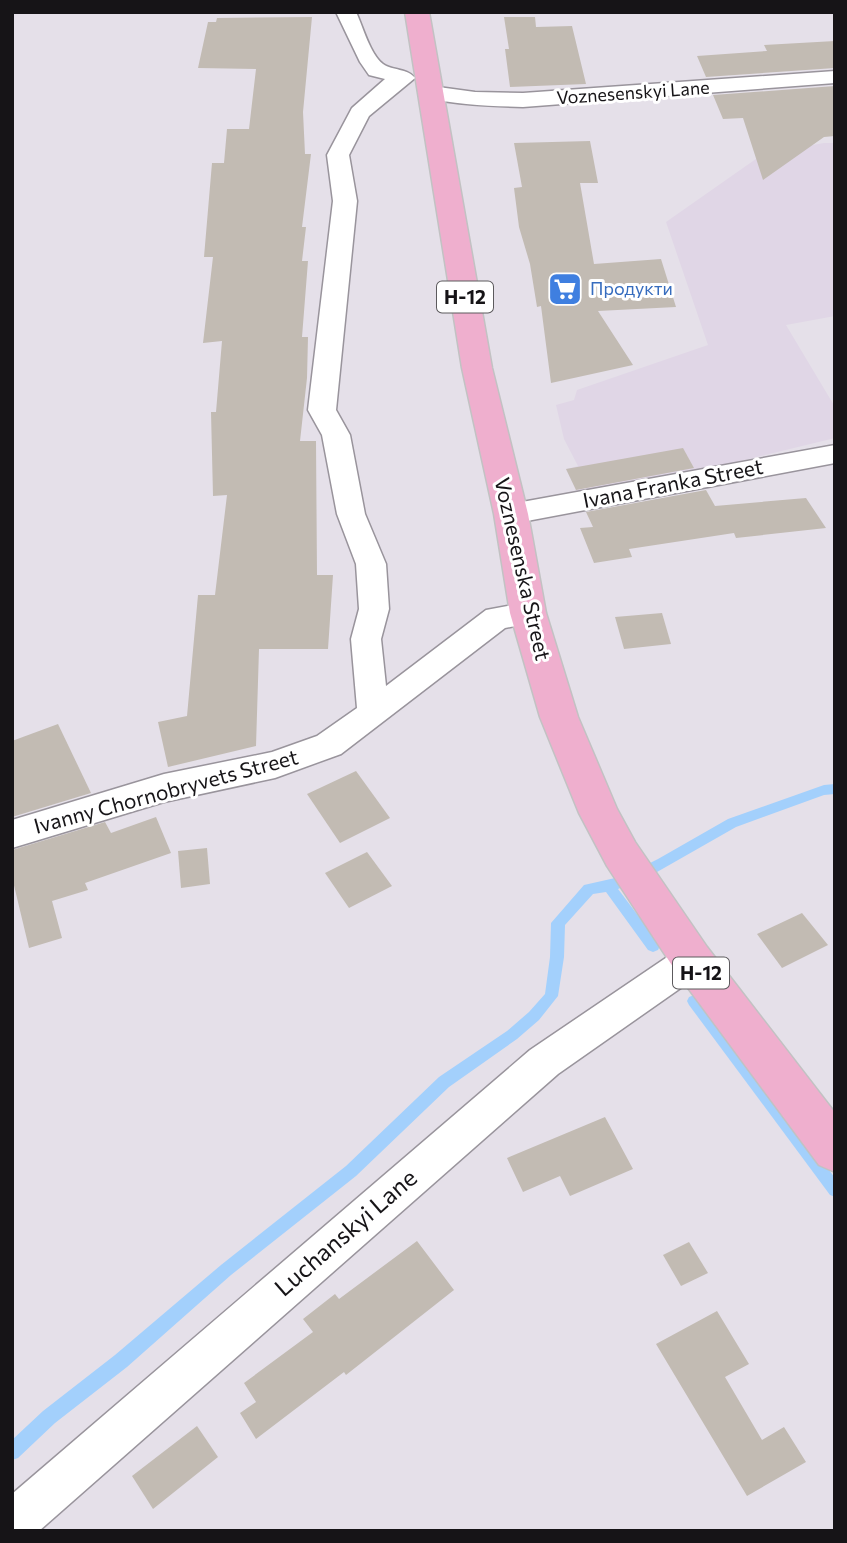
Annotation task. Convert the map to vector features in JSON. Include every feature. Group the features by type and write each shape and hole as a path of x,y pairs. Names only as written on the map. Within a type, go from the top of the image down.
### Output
{"main road":[{"name":"Voznesenska Street","path":"417,12 421,83 477,368 511,514 528,614 559,717 600,813 621,854 692,960 835,1150"}],"street":[{"path":"346,12 367,58 377,70 421,83"},
{"name":"Voznesenskyi Lane","path":"421,83 475,99 523,100 835,77"},
{"path":"373,712 366,639 374,609 371,564 351,514 336,435 322,410 345,201 338,155 360,113 389,86 421,83"},
{"name":"Ivana Franka Street","path":"511,514 835,454"},
{"name":"Ivanny Chornobryvets Street","path":"12,834 164,788 275,765 329,744 497,618 528,614"},
{"name":"Luchanskyi Lane","path":"12,1524 544,1062 692,960"}],"shaded area":[{"path":"835,143 835,316 786,325 835,407 835,438 696,472 578,494 566,469 578,466 564,439 556,405 574,400 577,390 708,345 666,222 763,154"}],"building":[{"path":"312,17 303,112 305,154 311,154 302,227 306,227 302,261 308,261 302,337 308,337 307,378 300,441 316,441 317,575 333,575 328,649 259,649 256,746 168,767 158,722 187,716 198,595 215,595 227,495 213,496 211,412 216,412 222,341 203,343 213,257 204,257 212,163 224,163 227,129 249,129 256,69 198,68 208,22 216,22 217,18"},
{"path":"504,17 535,17 536,27 572,26 586,84 510,87 505,49 509,49"},
{"path":"835,41 835,68 706,77 697,56 767,51 764,45"},
{"path":"835,86 835,136 824,137 763,180 743,118 723,119 713,95"},
{"path":"590,141 598,183 580,183 594,264 661,259 676,307 598,311 633,365 551,383 541,306 537,307 530,264 519,227 514,188 522,187 514,143"},
{"path":"683,448 694,468 576,490 566,469"},
{"path":"706,490 715,506 806,498 826,528 736,538 734,533 629,549 632,557 594,563 580,528 593,527 586,512"},
{"path":"662,613 671,644 624,649 615,617"},
{"path":"58,724 91,793 12,817 12,741"},
{"path":"356,771 390,818 340,843 307,794"},
{"path":"156,817 171,853 85,883 88,890 52,901 62,938 29,948 12,877 12,850 105,822 111,833"},
{"path":"207,848 210,884 181,888 178,851"},
{"path":"367,852 392,886 349,908 325,873"},
{"path":"802,913 828,945 782,968 757,934"},
{"path":"605,1117 633,1169 570,1196 560,1176 523,1192 507,1158"},
{"path":"417,1241 454,1290 346,1375 344,1372 256,1439 240,1413 256,1402 244,1383 313,1332 303,1319 335,1294 339,1299"},
{"path":"689,1242 708,1273 681,1286 663,1255"},
{"path":"717,1311 749,1364 725,1377 762,1440 784,1427 806,1462 747,1496 656,1344"},
{"path":"197,1426 218,1457 153,1509 132,1476"}],"waterway":[{"path":"12,1452 49,1417 121,1361 226,1270 351,1171 444,1082 512,1035 534,1016 551,996 557,957 558,923 589,889 608,886 645,872 743,818 824,790 835,789"},
{"path":"610,888 653,946"},
{"path":"694,1001 835,1190"}],"place":[{"name":"Продукти","path":"565,289"}]}
